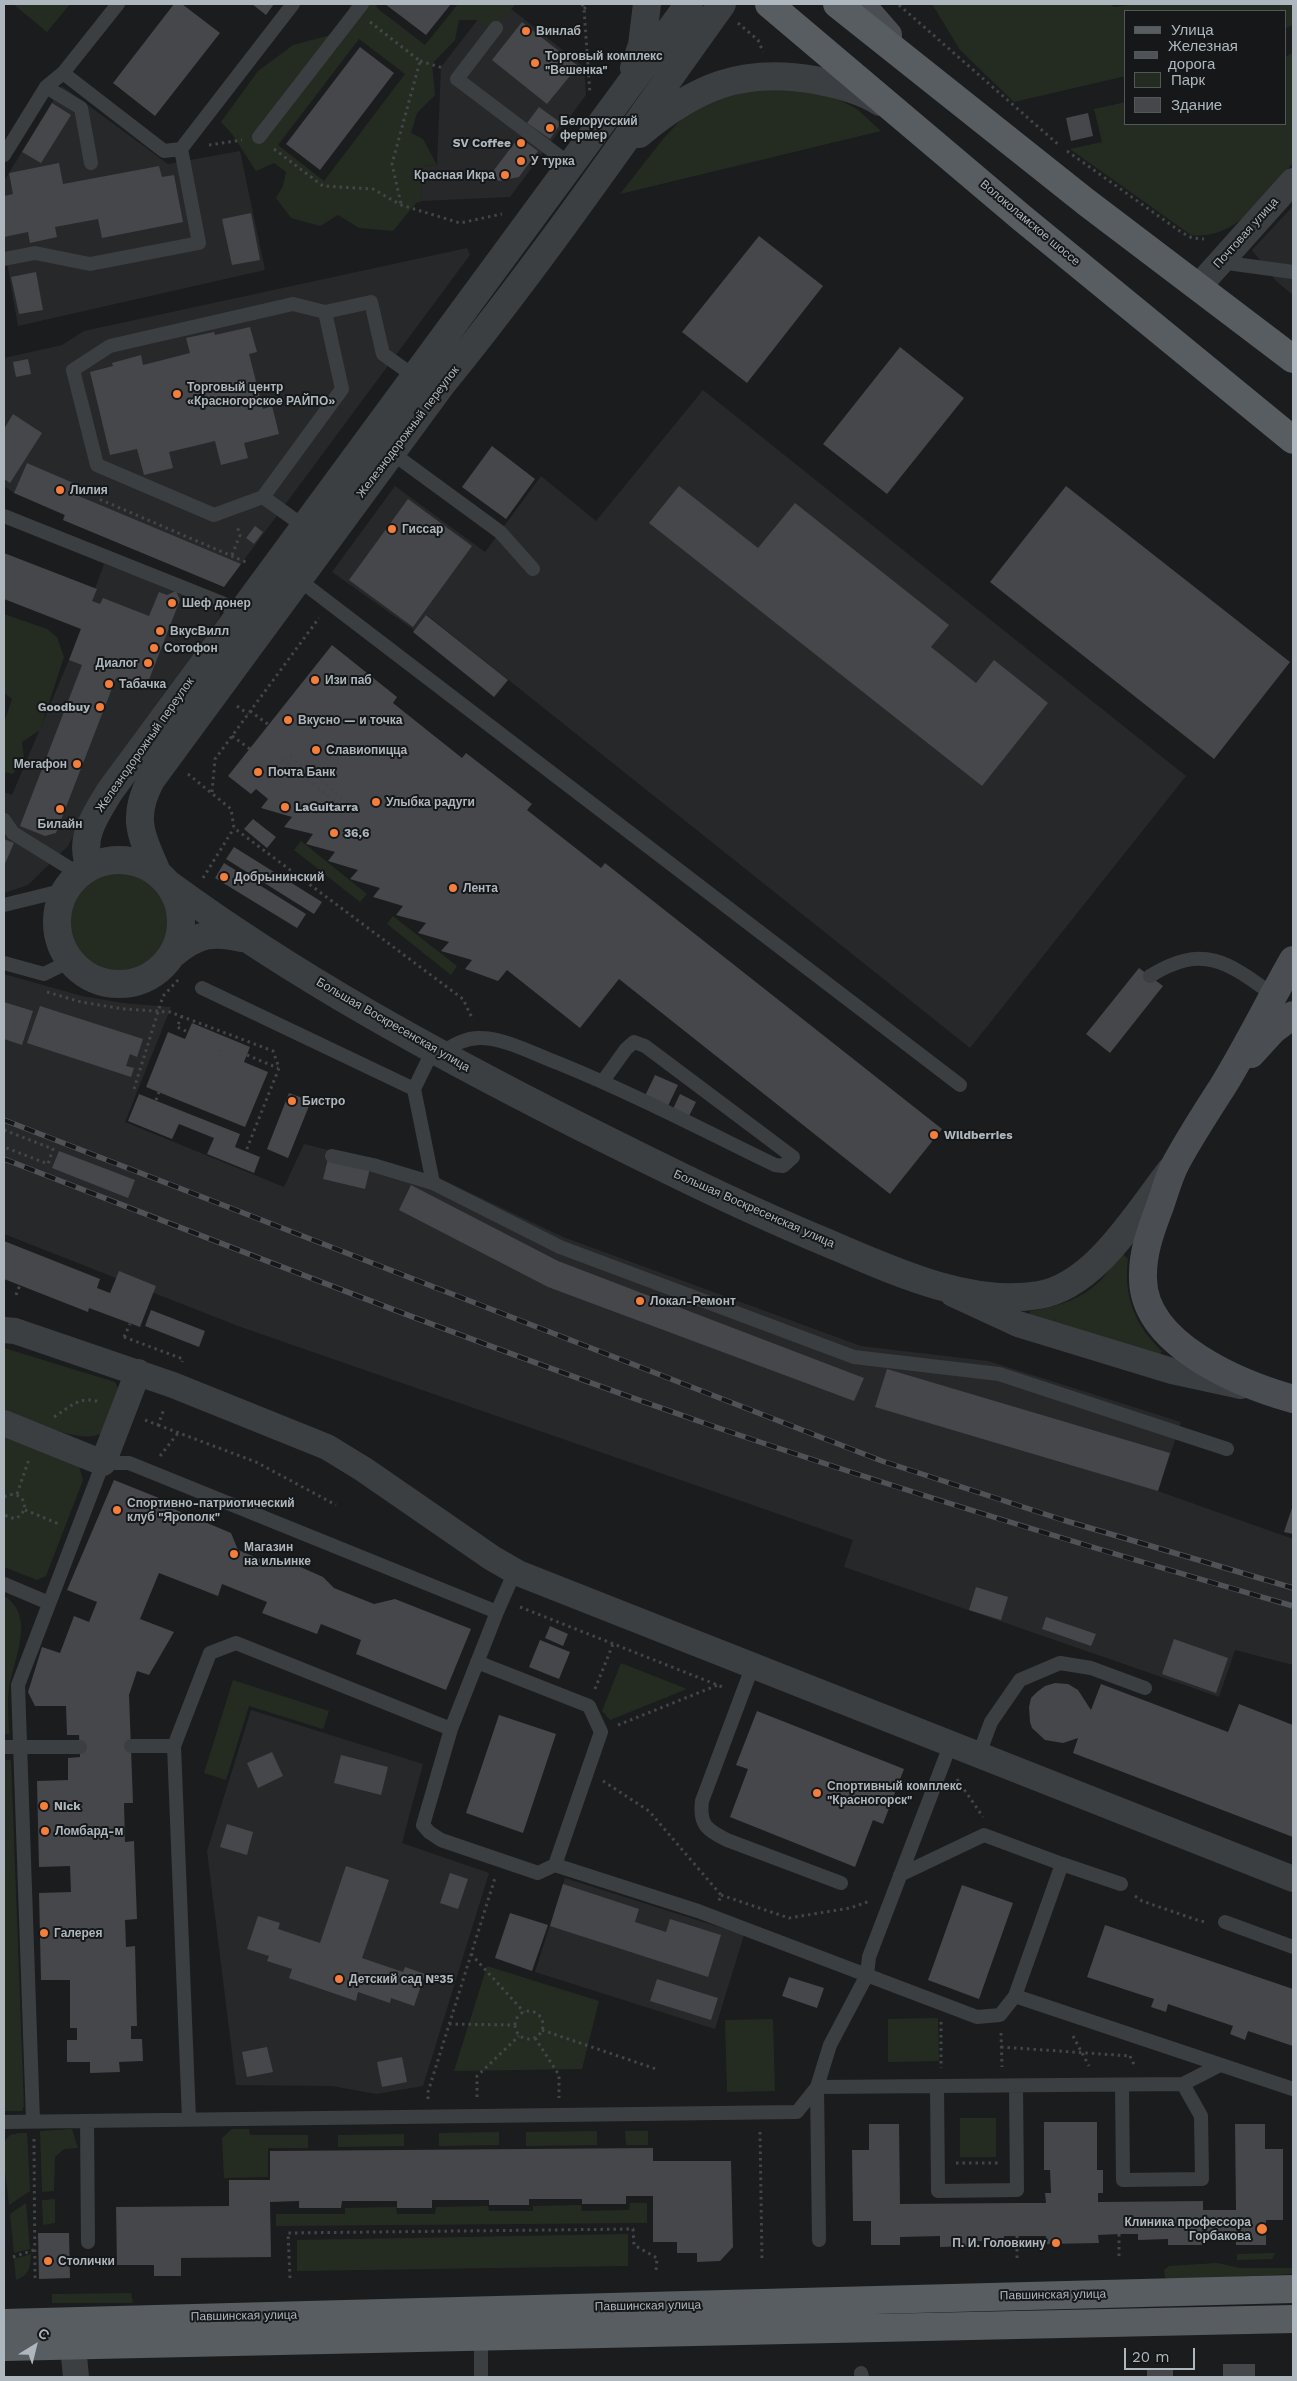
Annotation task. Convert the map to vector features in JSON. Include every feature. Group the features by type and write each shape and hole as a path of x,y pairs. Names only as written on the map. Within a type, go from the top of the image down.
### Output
{"main road":[{"name":"Волоколамское шоссе","path":"769,4 1022,218 1292,439"},
{"path":"837,4 1086,202 1293,359"},
{"path":"861,4 920,70"},
{"path":"1259,1389 1206,1363 1176,1342 1157,1322 1147,1300 1143,1280 1146,1244 1175,1165 1226,1080 1293,960"},
{"path":"1226,1080 1273,1030 1293,1015"},
{"name":"Большая Воскресенская улица","path":"1259,1389 1293,1398"},
{"name":"Павшинская улица","path":"4,2323 1293,2289"},
{"path":"4,2347 1293,2319"}],"street":[{"path":"626,90 642,44 648,4"},
{"name":"Железнодорожный переулок","path":"163,879 145,845 140,823 139,809 143,794 151,780 250,622 304,526 689,4"},
{"name":"Железнодорожный переулок","path":"78,877 86,856 85,847 88,834 98,811 250,622 298,579 442,384 487,329 617,153 728,12"},
{"path":"617,153 647,127 703,91 721,83 753,76 796,77 850,88 877,100 902,115"},
{"name":"Почтовая улица","path":"1199,286 1293,181"},
{"path":"119,860 134,862 163,879 180,911 181,926 177,966 164,966 139,982 124,985 108,984 94,980 81,972 70,961 57,934 56,918 78,877 104,861 119,860"},
{"name":"Большая Воскресенская улица","path":"163,879 247,939 385,1024 489,1080 766,1217 930,1283 1018,1324 1172,1371 1259,1389"},
{"name":"Большая Воскресенская улица","path":"177,966 186,943 202,935 222,933 247,939"},
{"path":"930,1283 1005,1297 1040,1295 1065,1288 1087,1271 1109,1249 1175,1165"},
{"path":"4,1330 15,1331 138,1372 327,1448 363,1468 515,1571 753,1665 948,1752 979,1754 1293,1879"},
{"path":"4,1423 103,1463 138,1372"},
{"path":"73,2346 76,2377"}],"lane":[{"path":"4,154 46,87 64,73 118,4"},
{"path":"64,73 164,151 181,149 293,4"},
{"path":"259,137 359,8"},
{"path":"496,28 457,79 571,164"},
{"path":"46,87 80,108 91,163"},
{"path":"4,259 34,253 90,264 199,243 181,149"},
{"path":"1220,262 1293,272"},
{"path":"325,312 342,389 263,497 214,515 97,465 72,370 110,346 293,304 325,312 372,302 383,354 414,376"},
{"path":"392,453 500,532 533,569"},
{"path":"263,497 325,542"},
{"path":"4,516 222,603 250,622"},
{"path":"298,579 960,1085"},
{"path":"4,820 13,833 78,877"},
{"path":"4,905 78,877"},
{"path":"1150,976 1189,960 1203,958 1217,960 1232,967 1273,995"},
{"path":"4,963 44,974 70,961"},
{"path":"202,988 414,1089"},
{"path":"433,1183 414,1089 437,1052 470,1038 489,1038 524,1049 603,1081 775,1165 783,1166 792,1156 645,1046 634,1042 626,1049 603,1081"},
{"path":"332,1156 373,1165 433,1183 560,1247 854,1357 999,1374 1227,1449"},
{"path":"33,2122 18,1685 103,1463 129,1463 497,1612"},
{"path":"515,1571 450,1729 423,1825 429,1832 441,1840 538,1873 555,1865 715,1917 977,2018 1000,2015 1015,1996 1062,1864"},
{"path":"4,1584 49,1603"},
{"path":"189,2119 174,1746 210,1653 236,1643 450,1729"},
{"path":"477,1662 589,1706 601,1732 555,1865"},
{"path":"979,1754 991,1722 1020,1680 1060,1663 1091,1668 1145,1688"},
{"path":"753,1665 702,1801 700,1813 703,1823 709,1831 727,1840 841,1883"},
{"path":"131,1746 174,1746"},
{"path":"4,1747 80,1747"},
{"path":"819,2240 817,2088 830,2045 867,1975 869,1957 948,1752"},
{"path":"900,1875 984,1835 1120,1884"},
{"path":"1225,1922 1293,1947"},
{"path":"1015,1996 1293,2089"},
{"path":"4,2122 797,2112 817,2088 1184,2084 1220,2064"},
{"path":"1122,2085 1123,2180 1202,2179 1201,2116 1184,2084"},
{"path":"939,2086 938,2191 1016,2190 1017,2163 1009,2086"},
{"path":"87,2121 88,2242"},
{"path":"481,2338 481,2377"}],"path":[{"path":"582,4 584,9 590,102"},
{"path":"584,9 588,4"},
{"path":"897,4 902,5 1065,150 1181,232 1192,238 1204,239"},
{"path":"359,8 420,61 392,164 401,205"},
{"path":"728,12 758,40 766,59"},
{"path":"181,149 259,137 323,186 373,189 401,205 460,223 510,213"},
{"path":"111,471 99,499 232,555 251,565"},
{"path":"230,509 240,535 232,555"},
{"path":"212,793 215,759 330,603"},
{"path":"250,711 269,725"},
{"path":"232,736 250,749"},
{"path":"290,756 351,805"},
{"path":"282,759 342,807"},
{"path":"181,769 231,809 234,828 203,879"},
{"path":"234,828 463,999 475,1024"},
{"path":"134,1089 157,1012 177,966"},
{"path":"45,992 81,1002 182,1016 272,1051 279,1068 246,1151"},
{"path":"182,1016 177,1027 188,1032"},
{"path":"219,1052 222,1045"},
{"path":"247,1055 279,1068"},
{"path":"156,1100 159,1092"},
{"path":"4,1130 53,1149 48,1164 4,1147"},
{"path":"50,1157 56,1160"},
{"path":"16,1295 20,1285"},
{"path":"124,1337 183,1359 179,1369"},
{"path":"17,1494 41,1426 81,1400 88,1398 256,1462 336,1505"},
{"path":"158,1425 167,1403"},
{"path":"149,1471 178,1432"},
{"path":"4,1497 10,1494 17,1494 22,1498 25,1510"},
{"path":"25,1510 77,1532"},
{"path":"4,1516 15,1519 25,1510"},
{"path":"589,1706 613,1644"},
{"path":"601,1732 718,1685"},
{"path":"948,1752 988,1824 984,1835"},
{"path":"588,1771 649,1811 721,1895 789,1918 850,1908 893,1893"},
{"path":"428,2117 428,2092 500,1860"},
{"path":"1120,1884 1142,1901 1200,1921 1225,1922"},
{"path":"715,1917 721,1895"},
{"path":"471,1954 524,2012"},
{"path":"939,2086 941,2021 947,2006"},
{"path":"533,2011 542,2020 542,2030 535,2038 525,2039 519,2036 514,2024 516,2018 524,2012 533,2011"},
{"path":"1060,2011 1099,2085"},
{"path":"1000,2015 1001,2047 1009,2086"},
{"path":"449,2024 514,2024"},
{"path":"542,2030 656,2069"},
{"path":"478,2116 477,2076 519,2036"},
{"path":"535,2038 559,2075 560,2115"},
{"path":"1001,2047 1130,2056 1142,2038"},
{"path":"760,2113 762,2261"},
{"path":"33,2122 36,2189 35,2281"},
{"path":"938,2164 1017,2163"},
{"path":"290,2278 288,2233 633,2229 634,2245 657,2258 656,2271"},
{"path":"1119,2234 1119,2258"},
{"path":"1017,2236 1017,2259"},
{"path":"13,2257 35,2250"}],"shaded area":[{"path":"490,4 505,4 584,67 586,95 510,197 422,201 420,166 437,165 441,67"},
{"path":"62,86 168,164 240,151 265,270 18,326 4,245 4,181"},
{"path":"1293,206 1293,295 1276,281 1252,250"},
{"path":"467,248 470,255 224,587 63,520 64,515 14,493 4,486 4,358 62,345 84,331"},
{"path":"703,390 1186,776 970,1048 427,615 414,630 332,572 395,486 485,552 541,476 596,521"},
{"path":"104,564 219,606 220,617 105,775 68,846 28,885 4,893 4,792 12,795 69,660"},
{"path":"4,974 82,996 123,1003 171,1007 125,1122 284,1187 304,1144 439,1178 563,1237 861,1346 988,1361 1181,1422 1158,1491 1293,1539 1293,1665 1235,1650 1219,1697 844,1567 853,1540 238,1326 4,1234"},
{"name":"Детский сад №35","path":"251,1710 423,1764 402,1843 489,1873 423,2086 376,2094 332,2086 236,2085 207,1851"},
{"path":"565,1878 744,1935 715,2029 535,1972"}],"green space":[{"path":"13,4 70,4 47,32"},
{"path":"351,4 376,4 377,8 425,45 458,4 516,4 491,29 476,20 459,20 455,40 432,64 435,95 417,113 411,133 423,139 437,165 420,166 422,201 416,203 393,231 359,228 338,215 320,226 291,218 276,198 283,186 286,172 274,163 256,171 232,134 221,122 258,71 293,45 338,33","holes":["359,39 405,74 324,181 278,145"]},
{"path":"932,4 1109,4 1114,7 1138,4 1293,4 1293,25 1287,28 1287,10 1124,10 1124,76 1014,102 960,50"},
{"path":"1293,53 1293,163 1250,212 1237,223 1223,230 1208,235 1191,235 1070,149 1102,142 1094,109 1124,102 1124,125 1287,125 1287,56"},
{"path":"743,87 824,92 857,109 881,131 620,194 663,139 689,111"},
{"path":"4,614 47,629 57,637 64,657 40,730 22,742 24,757 13,774 4,772 4,723 12,699 4,693"},
{"path":"301,841 367,894 360,902 294,850"},
{"path":"119,868 139,872 156,884 168,901 172,921 168,941 156,958 139,970 119,974 99,970 82,958 70,941 66,921 70,901 82,884 99,872"},
{"path":"393,916 457,966 451,975 387,924"},
{"path":"1123,1254 1128,1259 1127,1285 1133,1309 1145,1331 1162,1351 1159,1356 1030,1316 1030,1311 1070,1301 1087,1291 1103,1278"},
{"path":"4,1348 115,1382 118,1388 102,1433 92,1436 67,1434 4,1410"},
{"path":"4,1434 78,1463 83,1480 46,1576 37,1580 4,1567"},
{"path":"4,1596 14,1604 19,1614 21,1626 18,1651 9,1688 9,1734 4,1734"},
{"path":"621,1663 687,1689 610,1720 602,1711"},
{"path":"233,1680 329,1711 323,1729 249,1706 226,1780 204,1773"},
{"path":"4,1760 11,1760 24,2106 22,2111 4,2111"},
{"path":"487,1966 599,2001 582,2069 454,2071"},
{"path":"938,2018 939,2061 888,2062 888,2019"},
{"path":"773,2019 775,2091 727,2092 725,2020"},
{"path":"960,2118 996,2118 996,2157 960,2157"},
{"path":"72,2129 78,2148 64,2149 55,2157 54,2191 42,2192 40,2131"},
{"path":"232,2129 249,2129 250,2135 308,2135 308,2148 268,2148 268,2177 224,2178 222,2138"},
{"path":"597,2131 597,2145 526,2146 526,2132"},
{"path":"625,2131 648,2131 648,2145 626,2145"},
{"path":"499,2132 499,2145 439,2146 439,2133"},
{"path":"27,2133 30,2191 9,2205 4,2163 4,2142 10,2135"},
{"path":"404,2134 404,2146 338,2147 338,2135"},
{"path":"55,2199 55,2223 43,2225 42,2200"},
{"path":"26,2203 30,2249 14,2253 10,2214"},
{"path":"630,2203 647,2203 647,2223 276,2226 276,2214 345,2214 345,2208 396,2207 397,2214 435,2214 436,2207 488,2206 489,2211 533,2211 533,2206 581,2205 582,2211 629,2210"},
{"path":"628,2234 628,2266 297,2271 297,2240"},
{"path":"1275,2253 1272,2259 1237,2260 1237,2254"},
{"path":"31,2254 27,2273 16,2280 14,2259"},
{"path":"1217,2263 1240,2268 1293,2268 1293,2274 1169,2280 1165,2277 1164,2270 1169,2266"},
{"path":"131,2293 133,2303 52,2303 52,2294"}],"building":[{"path":"174,4 182,4 220,33 155,116 113,83"},
{"path":"252,4 274,4 266,15"},
{"path":"385,4 451,4 426,35"},
{"name":"Торговый комплекс \"Вешенка\"","path":"522,22 578,66 547,104 492,60"},
{"path":"360,47 394,73 320,170 286,144"},
{"path":"52,103 71,115 41,163 22,152"},
{"path":"539,107 561,123 550,139 527,123"},
{"path":"1088,113 1093,136 1071,141 1066,118"},
{"path":"519,137 538,151 519,177 499,181 491,174"},
{"path":"59,163 63,184 159,166 162,177 174,175 183,222 102,238 98,219 55,227 57,237 30,243 28,232 4,237 4,196 13,194 9,173"},
{"path":"251,213 260,260 232,265 222,219"},
{"path":"759,236 823,286 747,383 682,332"},
{"path":"36,272 43,310 19,314 11,277"},
{"name":"Торговый центр «Красногорское РАЙПО»","path":"250,327 257,352 249,354 263,409 272,406 279,434 244,443 248,458 221,465 215,441 169,452 173,468 144,475 137,449 110,455 90,372 113,366 112,363 141,355 143,365 190,353 186,338 214,332 215,335"},
{"path":"900,347 964,398 887,494 823,444"},
{"path":"28,359 31,374 16,377 13,362"},
{"path":"13,414 42,433 10,483 4,479 4,429"},
{"path":"492,446 535,479 506,519 462,487"},
{"path":"27,463 78,485 74,494 241,564 224,587 63,520 65,515 14,493"},
{"path":"679,486 758,548 795,503 949,625 931,647 976,683 994,660 1048,703 982,786 649,523"},
{"path":"1066,486 1290,662 1214,759 990,582"},
{"path":"408,499 472,546 413,627 349,580"},
{"path":"255,526 263,532 254,544 246,538"},
{"path":"4,553 97,589 92,601 100,604 103,598 149,616 159,592 167,595 176,591 180,600 145,690 116,678 56,833 45,836 20,826 82,665 69,660 81,629 4,599"},
{"path":"426,615 508,680 494,697 413,632"},
{"path":"332,645 397,697 393,703 462,758 466,753 532,804 527,810 601,868 605,863 942,1129 890,1194 619,979 580,1028 507,970 498,981 465,969 472,960 441,951 449,942 418,933 426,923 396,915 403,906 373,897 380,888 350,879 358,870 328,861 335,852 306,844 313,834 284,827 292,817 261,808 268,799 256,789 251,794 228,776"},
{"path":"253,819 276,837 267,848 244,829"},
{"path":"4,839 14,843 4,866"},
{"path":"234,847 322,902 314,914 226,859"},
{"path":"224,863 306,914 297,928 215,878"},
{"path":"1139,968 1163,986 1110,1053 1086,1034"},
{"path":"4,1002 33,1011 22,1045 4,1039"},
{"path":"40,1006 143,1039 137,1057 130,1054 126,1066 134,1068 131,1077 27,1043"},
{"path":"192,1023 250,1047 244,1062 268,1072 245,1127 146,1087 168,1032 185,1039"},
{"path":"655,1075 678,1085 667,1108 644,1098"},
{"path":"289,1093 311,1101 288,1158 267,1149"},
{"path":"139,1094 240,1134 235,1147 260,1157 254,1173 207,1154 214,1138 179,1124 172,1139 128,1121"},
{"path":"680,1094 696,1102 688,1118 672,1111"},
{"path":"59,1151 135,1180 128,1198 52,1168"},
{"path":"328,1159 370,1168 365,1189 323,1179"},
{"path":"411,1185 558,1261 864,1378 854,1401 548,1287 399,1210"},
{"path":"4,1241 100,1279 97,1288 110,1293 119,1271 156,1286 140,1327 89,1308 88,1312 4,1279"},
{"path":"151,1310 205,1331 199,1347 145,1326"},
{"path":"887,1369 1170,1453 1158,1491 875,1407"},
{"path":"114,1480 159,1498 157,1502 231,1533 238,1550 275,1565 296,1565 323,1577 334,1588 374,1604 395,1599 471,1629 446,1690 356,1654 361,1640 321,1624 317,1634 262,1613 267,1602 222,1584 218,1596 159,1573 140,1619 174,1632 149,1675 137,1671 129,1695 133,1803 124,1803 125,1842 134,1841 137,1919 125,1920 126,1947 135,1946 137,2026 131,2026 131,2039 142,2039 143,2061 119,2062 120,2072 90,2073 90,2062 67,2062 67,2040 77,2040 77,2028 70,2028 70,1980 41,1980 39,1893 71,1892 70,1866 39,1867 37,1781 68,1780 68,1758 80,1757 79,1735 67,1735 66,1706 35,1706 28,1692 42,1647 60,1653 74,1616 89,1622 97,1602 67,1590"},
{"path":"1293,1505 1293,1534 1284,1532"},
{"path":"976,1587 1008,1597 1001,1620 969,1610"},
{"path":"1046,1617 1096,1634 1091,1646 1042,1629"},
{"path":"550,1626 568,1634 563,1646 545,1638"},
{"path":"1174,1639 1228,1658 1216,1693 1162,1674"},
{"path":"540,1640 570,1652 559,1679 529,1667"},
{"path":"1055,1683 1068,1684 1078,1690 1091,1710 1101,1684 1228,1732 1239,1704 1293,1725 1293,1837 1073,1753 1078,1738 1063,1743 1045,1740 1032,1728 1029,1707 1031,1698 1037,1692 1045,1686"},
{"name":"Спортивный комплекс \"Красногорск\"","path":"757,1711 904,1769 883,1824 873,1820 855,1867 730,1817 748,1769 736,1765"},
{"path":"499,1715 556,1734 523,1833 466,1813"},
{"path":"272,1752 283,1776 258,1788 247,1763"},
{"path":"341,1755 388,1767 381,1795 334,1783"},
{"path":"227,1824 253,1832 247,1855 220,1847"},
{"path":"346,1866 389,1880 362,1958 403,1972 405,1967 425,1974 414,2006 391,1998 390,2003 358,1992 356,2001 289,1978 292,1969 267,1961 269,1956 247,1949 258,1916 280,1923 278,1929 320,1943"},
{"path":"450,1873 468,1879 458,1909 440,1903"},
{"path":"563,1884 639,1909 635,1922 666,1932 670,1919 721,1935 708,1977 550,1926"},
{"path":"962,1885 1013,1903 979,1999 928,1980"},
{"path":"510,1913 548,1925 532,1971 495,1958"},
{"path":"1105,1925 1293,1989 1293,2046 1248,2031 1245,2040 1230,2034 1233,2026 1168,2004 1166,2012 1151,2007 1154,1999 1087,1977"},
{"path":"789,1977 824,1988 817,2008 782,1996"},
{"path":"657,1979 718,1998 711,2020 650,2001"},
{"path":"267,2047 273,2072 247,2077 242,2052"},
{"path":"402,2057 407,2082 382,2087 377,2062"},
{"path":"1044,2122 1097,2122 1097,2170 1103,2170 1103,2193 1098,2193 1098,2202 1203,2201 1203,2210 1236,2210 1235,2124 1265,2124 1265,2149 1283,2149 1283,2220 1266,2220 1266,2245 1236,2245 1236,2234 1202,2234 1202,2245 1168,2245 1168,2239 1138,2240 1138,2234 1119,2234 1098,2235 1099,2243 1046,2244 1046,2236 1004,2236 1004,2241 970,2241 970,2246 940,2247 940,2236 900,2237 900,2245 871,2245 871,2221 853,2221 852,2150 869,2150 869,2124 899,2124 900,2204 1046,2203 1045,2193 1051,2193 1050,2170 1044,2170"},
{"path":"653,2148 653,2161 731,2161 733,2247 720,2261 697,2262 697,2253 677,2253 677,2242 653,2242 653,2196 626,2196 626,2204 582,2204 582,2199 529,2199 529,2205 489,2205 489,2200 432,2200 432,2208 397,2208 397,2201 342,2201 341,2208 299,2208 299,2201 270,2202 271,2257 181,2258 181,2276 154,2276 154,2265 117,2265 116,2207 229,2206 229,2180 270,2180 270,2151"},
{"path":"38,2233 69,2233 70,2278 39,2279"},
{"path":"1223,2364 1255,2364 1255,2377 1223,2377"},
{"path":"1147,2370 1173,2370 1173,2377 1147,2377"}],"railway":[{"path":"4,1120 882,1461 1063,1520 1293,1588"},
{"path":"4,1159 440,1327 704,1423 850,1472 997,1518 1293,1606"}],"place":[{"name":"Винлаб","path":"526,31"},
{"name":"Торговый комплекс \"Вешенка\"","path":"535,63"},
{"name":"Белорусский фермер","path":"550,128"},
{"name":"SV Coffee","path":"521,143"},
{"name":"У турка","path":"521,161"},
{"name":"Красная Икра","path":"505,175"},
{"name":"Торговый центр «Красногорское РАЙПО»","path":"177,394"},
{"name":"Лилия","path":"60,490"},
{"name":"Гиссар","path":"392,529"},
{"name":"Шеф донер","path":"172,603"},
{"name":"ВкусВилл","path":"160,631"},
{"name":"Сотофон","path":"154,648"},
{"name":"Диалог","path":"148,663"},
{"name":"Изи паб","path":"315,680"},
{"name":"Табачка","path":"109,684"},
{"name":"Goodbuy","path":"100,707"},
{"name":"Вкусно — и точка","path":"288,720"},
{"name":"Славиопицца","path":"316,750"},
{"name":"Мегафон","path":"77,764"},
{"name":"Почта Банк","path":"258,772"},
{"name":"Улыбка радуги","path":"376,802"},
{"name":"LaGuitarra","path":"285,807"},
{"name":"Билайн","path":"60,809"},
{"name":"36,6","path":"334,833"},
{"name":"Добрынинский","path":"224,877"},
{"name":"Лента","path":"453,888"},
{"name":"Бистро","path":"292,1101"},
{"name":"Wildberries","path":"934,1135"},
{"name":"Локал-Ремонт","path":"640,1301"},
{"name":"Спортивно-патриотический клуб \"Ярополк\"","path":"117,1510"},
{"name":"Магазин на ильинке","path":"234,1554"},
{"name":"Спортивный комплекс \"Красногорск\"","path":"817,1793"},
{"name":"Nick","path":"44,1806"},
{"name":"Ломбард-м","path":"45,1831"},
{"name":"Галерея","path":"44,1933"},
{"name":"Детский сад №35","path":"339,1979"},
{"name":"Клиника профессора Горбакова","path":"1262,2229"},
{"name":"П. И. Головкину","path":"1056,2243"},
{"name":"Столички","path":"48,2261"}]}
